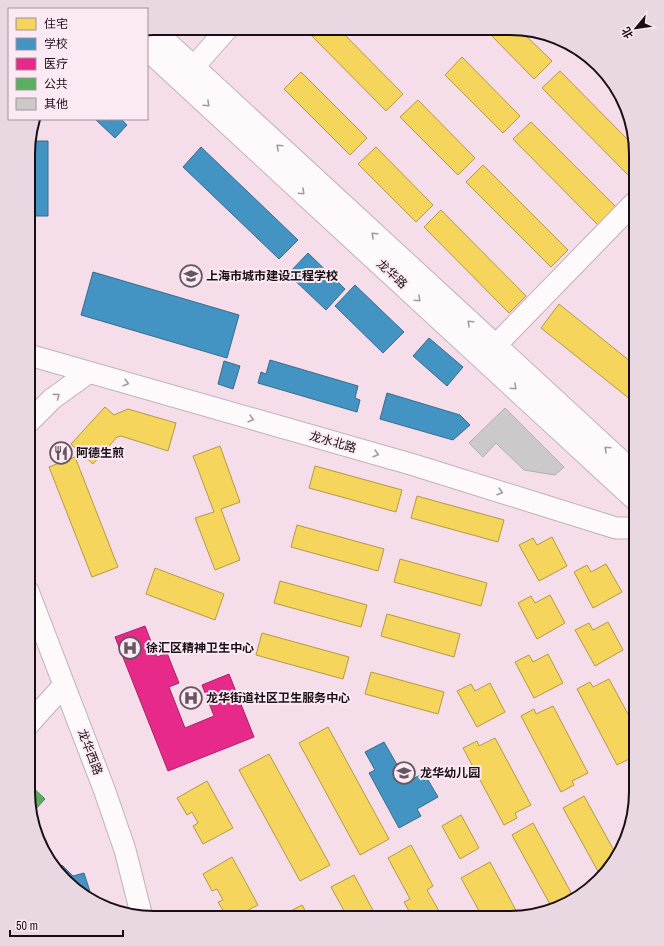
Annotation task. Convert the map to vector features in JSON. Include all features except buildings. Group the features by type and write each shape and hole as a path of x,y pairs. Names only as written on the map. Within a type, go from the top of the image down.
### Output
{"main road":[{"name":"龙华路","path":"156,35 187,74 629,493"},
{"name":"龙华路","path":"148,50 187,74 495,346 629,469"}],"street":[{"path":"187,74 222,35"},
{"path":"495,346 629,208"},
{"name":"龙水北路","path":"35,357 414,465 616,528 629,528"},
{"path":"35,416 52,399 88,373"},
{"name":"龙华西路","path":"35,609 104,789 125,850 140,910"},
{"path":"35,717 64,685"}],"place":[{"name":"上海市城市建设工程学校","path":"191,276"},
{"name":"阿德生煎","path":"61,453"},
{"name":"徐汇区精神卫生中心","path":"130,648"},
{"name":"龙华街道社区卫生服务中心","path":"191,698"},
{"name":"龙华幼儿园","path":"404,773"}]}
